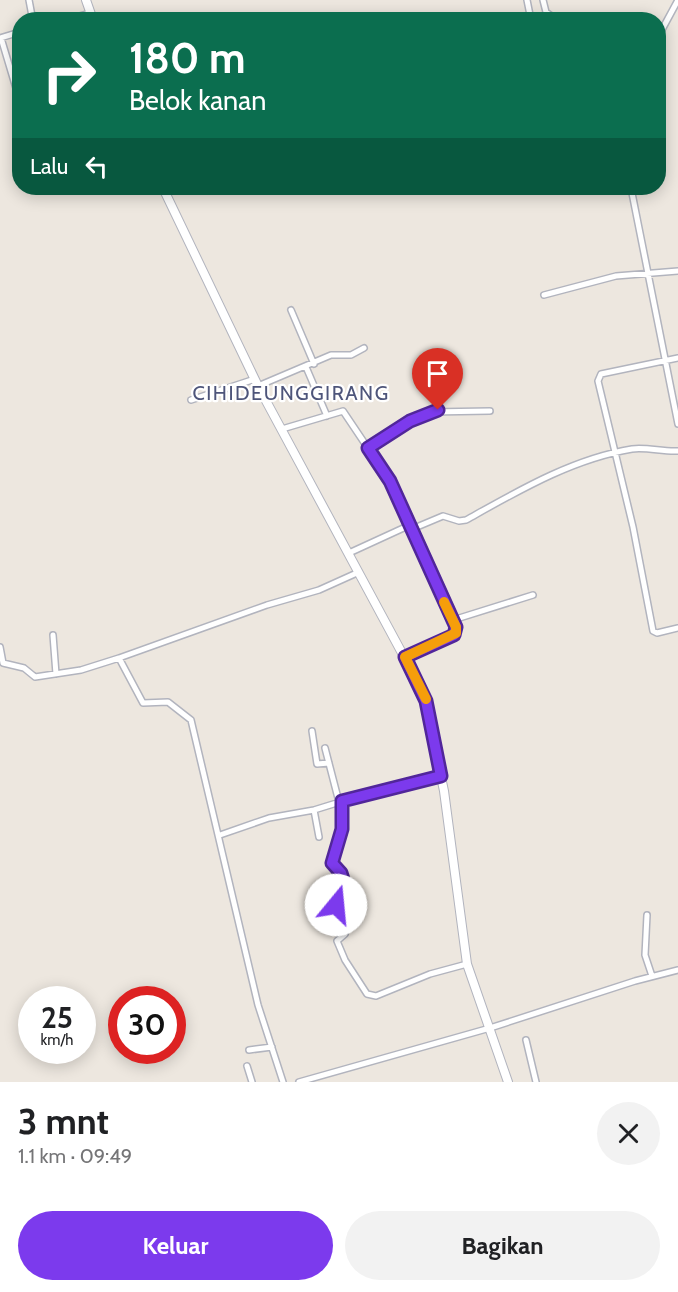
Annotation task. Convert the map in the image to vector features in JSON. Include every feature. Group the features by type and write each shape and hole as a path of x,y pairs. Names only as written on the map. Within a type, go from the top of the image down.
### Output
{"main road":[{"path":"166,195 256,382 405,657 426,701 441,776 467,964 508,1082"}],"street":[{"path":"666,22 678,0"},
{"path":"0,38 12,76"},
{"path":"632,195 646,274 678,424"},
{"path":"544,295 616,276 678,271"},
{"path":"291,310 314,364"},
{"path":"191,400 306,367 331,355 351,355 364,348"},
{"path":"678,358 601,374 598,378 617,453 653,631 657,633 678,628"},
{"path":"306,367 327,416"},
{"path":"282,429 343,411 390,481 457,631 454,635 405,657"},
{"path":"368,448 410,421 430,412 490,411"},
{"path":"349,553 443,516 459,521 466,520 532,483 617,453 640,449 678,451"},
{"path":"0,647 2,661 6,666 24,668 35,677 81,670 267,605 319,590 359,572"},
{"path":"453,620 533,595"},
{"path":"53,635 56,674"},
{"path":"119,658 143,703 168,702 191,720 220,835 258,1005 283,1082"},
{"path":"312,731 317,764 329,763"},
{"path":"325,748 340,802 342,829 332,863 341,873 347,892 335,900 345,934 337,941 345,960 367,994 376,996 430,974 467,964"},
{"path":"220,835 269,818 314,810 441,776"},
{"path":"314,810 319,837"},
{"path":"647,915 645,955 652,976"},
{"path":"299,1082 490,1028 652,976 678,970"},
{"path":"526,1040 536,1082"},
{"path":"249,1050 272,1047"},
{"path":"247,1066 252,1082"}],"slow traffic":[{"path":"426,699 405,657 456,633 456,627 444,602"}],"district":[{"name":"CIHIDEUNGGIRANG","path":"291,393"}],"route":[{"path":"336,905 335,900 347,892 341,873 332,865 342,829 342,801 382,789 441,776 426,701 405,657 425,646 454,635 457,631 390,481 368,448 421,415 438,410"}]}
